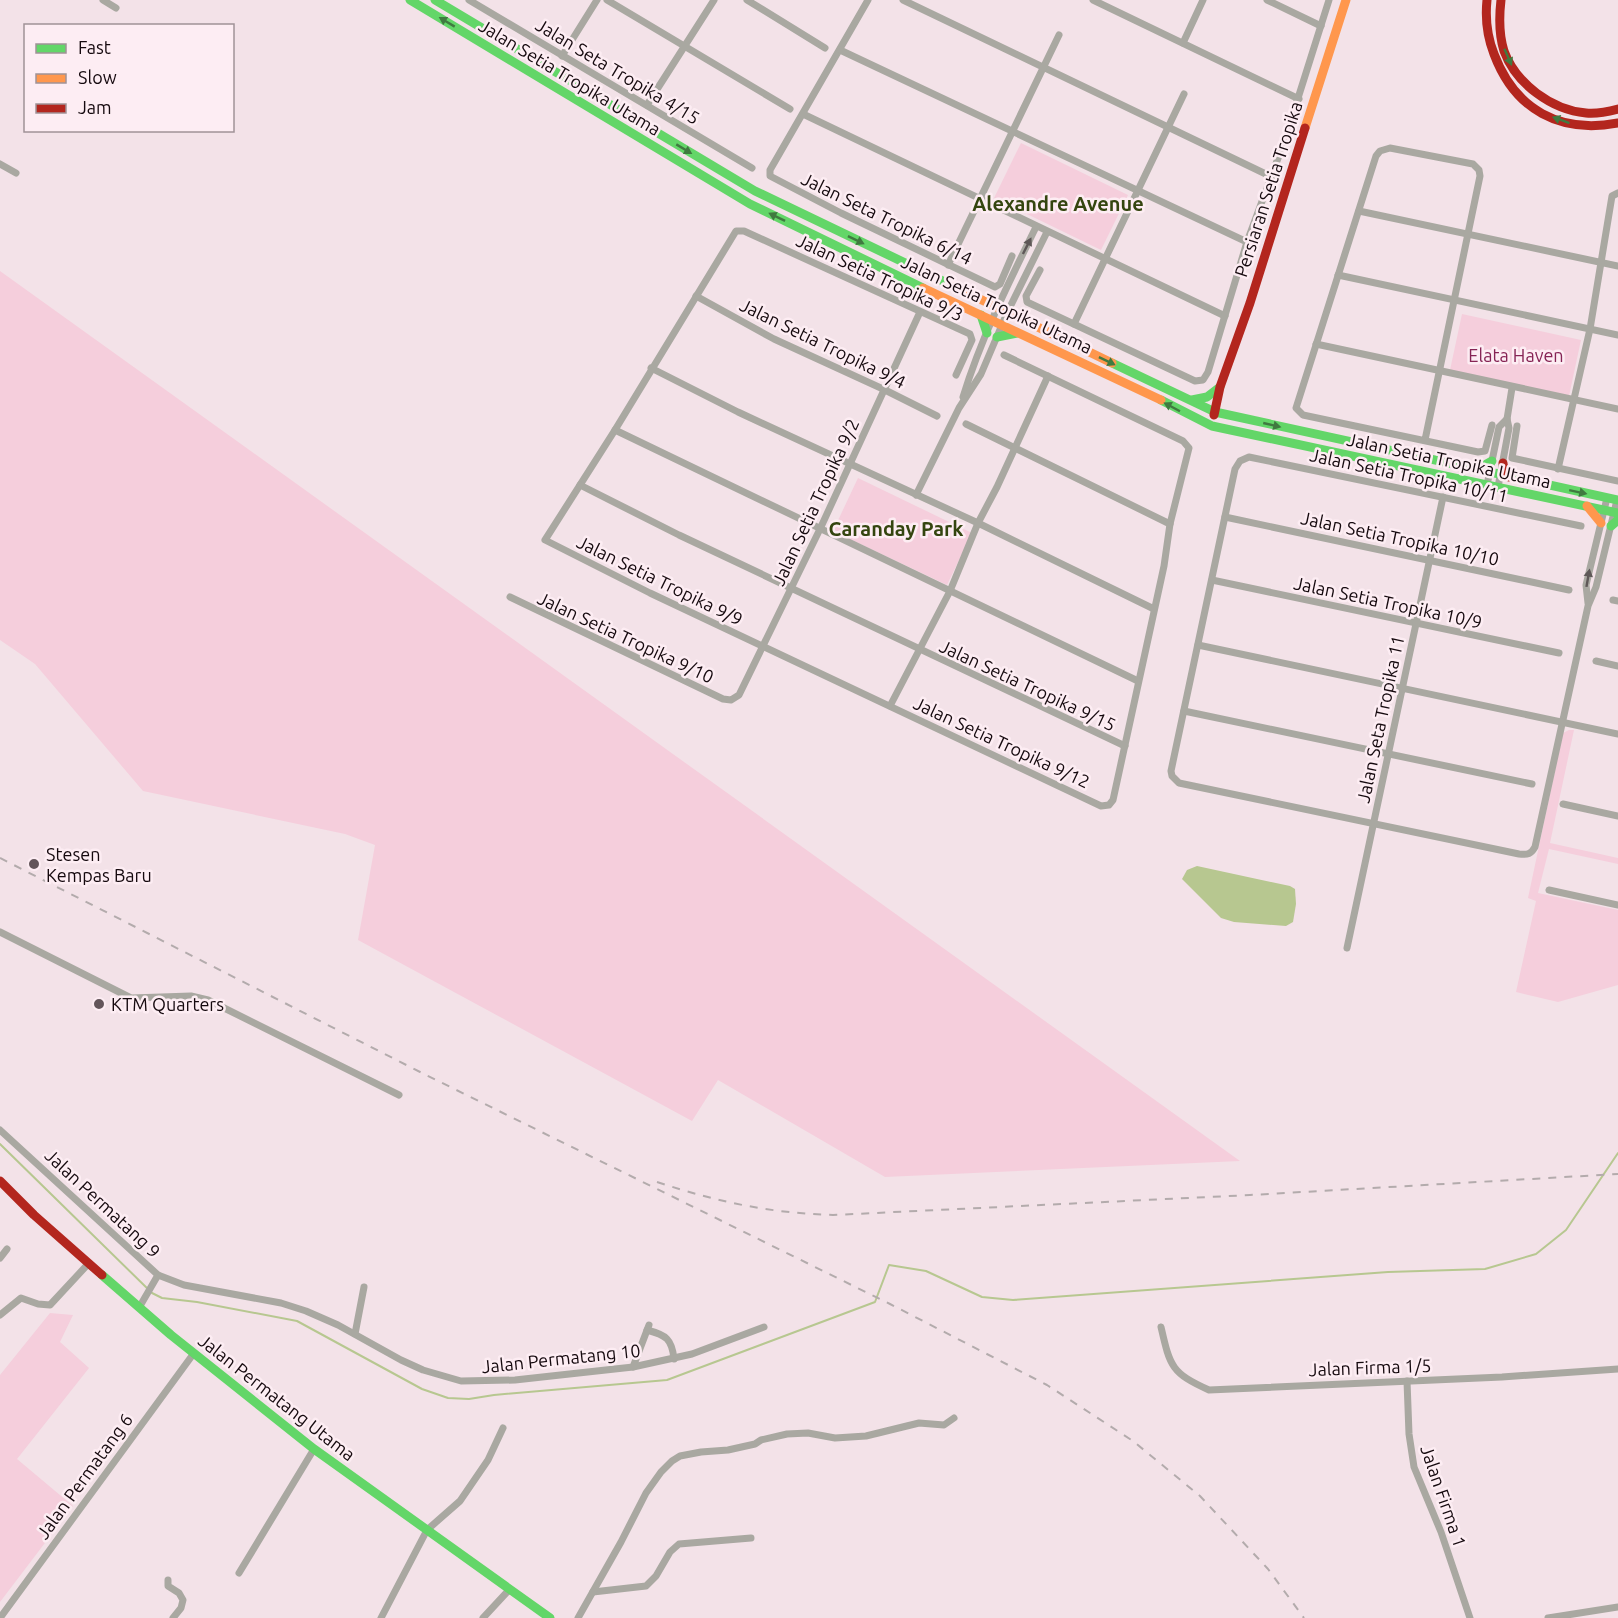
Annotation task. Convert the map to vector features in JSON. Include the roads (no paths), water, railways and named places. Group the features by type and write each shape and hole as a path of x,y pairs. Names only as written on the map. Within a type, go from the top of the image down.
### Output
{"main road":[{"name":"Jalan Setia Tropika Utama","path":"410,0 750,204 1002,326 1133,386 1212,426 1587,506 1604,510 1615,518"},
{"name":"Jalan Setia Tropika Utama","path":"435,0 755,191 1215,412 1618,500"},
{"name":"Persiaran Setia Tropika","path":"1212,426 1220,387 1250,303 1346,0"},
{"path":"1488,0 1485,11 1489,41 1500,71 1516,94 1536,110 1567,123 1596,127 1618,123"},
{"path":"1501,0 1499,12 1505,52 1511,65 1533,89 1542,97 1573,111 1599,113 1618,109"},
{"path":"981,315 987,333"},
{"path":"998,337 1019,333"},
{"path":"1190,401 1202,400 1220,387"},
{"path":"1476,470 1492,460"},
{"path":"1503,463 1505,476"},
{"path":"1587,506 1601,523"},
{"name":"Jalan Permatang Utama","path":"0,1181 34,1215 89,1263 142,1303 194,1353 314,1449 550,1618"}],"street":[{"path":"103,0 116,8"},
{"name":"Jalan Seta Tropika 4/15","path":"470,0 752,168"},
{"path":"562,56 597,0"},
{"path":"607,0 790,109"},
{"path":"647,105 714,0"},
{"path":"747,0 825,48"},
{"path":"868,0 803,114 1225,316"},
{"path":"903,0 1272,177"},
{"path":"1093,0 1299,99"},
{"path":"1184,44 1203,0"},
{"path":"1267,0 1321,26"},
{"path":"1287,133 1329,0"},
{"path":"948,264 1059,35"},
{"path":"840,50 1247,242"},
{"path":"1074,324 1184,94"},
{"name":"Jalan Seta Tropika 6/14","path":"803,114 770,170 771,178 995,287 998,286 1012,256"},
{"path":"1040,270 1026,296 1026,301 1195,381 1203,380 1247,242 1284,142"},
{"path":"1425,440 1480,176 1479,170 1473,164 1390,148 1380,151 1376,156 1296,408 1303,415 1482,452 1485,451 1492,424"},
{"path":"0,164 16,173"},
{"path":"1558,469 1590,329 1612,196 1618,193"},
{"path":"1359,211 1618,266"},
{"path":"959,408 971,369 1036,227"},
{"name":"Jalan Setia Tropika 9/3","path":"696,296 736,231 744,231 972,336 956,375"},
{"path":"916,495 959,408 981,374 1007,313 1047,232"},
{"path":"1013,275 1023,280"},
{"path":"1338,275 1618,335"},
{"path":"580,485 696,296"},
{"name":"Jalan Setia Tropika 9/4","path":"696,296 774,339 937,416"},
{"name":"Jalan Setia Tropika 9/2","path":"731,700 739,695 764,647 920,312"},
{"path":"1316,344 1618,409"},
{"path":"982,346 992,351"},
{"path":"1004,355 1183,441 1189,448 1170,524 1125,746"},
{"path":"651,368 1154,609"},
{"path":"890,706 950,591 978,523 1048,375"},
{"path":"1503,463 1512,388"},
{"path":"1487,485 1499,427 1507,419"},
{"path":"966,424 1170,524"},
{"path":"1517,426 1512,458 1618,481"},
{"path":"615,430 1138,681"},
{"path":"1496,442 1506,444"},
{"name":"Jalan Setia Tropika 10/11","path":"1225,517 1235,469 1240,461 1249,457 1581,526"},
{"path":"1498,487 1505,476"},
{"name":"Jalan Setia Tropika 9/9","path":"580,485 545,540 569,554 890,706"},
{"name":"Jalan Setia Tropika 9/15","path":"580,485 791,589 1125,746"},
{"name":"Jalan Seta Tropika 11","path":"1347,948 1443,497"},
{"path":"1588,606 1586,585 1607,498"},
{"path":"1225,517 1171,771 1175,780 1372,824 1527,855 1533,852 1535,847 1588,606 1596,587 1618,500"},
{"name":"Jalan Setia Tropika 10/10","path":"1225,517 1569,590"},
{"path":"1594,551 1604,553"},
{"name":"Jalan Setia Tropika 10/9","path":"1212,580 1559,653"},
{"name":"Jalan Setia Tropika 9/10","path":"510,597 723,699 731,700"},
{"path":"1198,645 1618,734"},
{"path":"1596,662 1618,666"},
{"name":"Jalan Setia Tropika 9/12","path":"890,706 1101,806 1109,805 1113,800 1125,746"},
{"path":"1184,711 1532,784"},
{"path":"1563,804 1618,816"},
{"path":"1549,890 1618,904"},
{"path":"0,932 131,998 191,996 208,1000 399,1095"},
{"name":"Jalan Permatang 9","path":"0,1130 157,1277 142,1303"},
{"path":"0,1258 7,1249"},
{"path":"0,1315 21,1298 38,1304 50,1305 89,1263"},
{"name":"Jalan Permatang 10","path":"157,1277 184,1285 281,1303 306,1311 423,1370 461,1381 515,1380 633,1367 674,1359 764,1327"},
{"path":"355,1334 364,1287"},
{"path":"633,1367 648,1327 669,1340 674,1359"},
{"name":"Jalan Firma 1/5","path":"1161,1327 1169,1362 1179,1374 1209,1390 1502,1377 1618,1369"},
{"name":"Jalan Permatang 6","path":"0,1618 194,1353"},
{"name":"Jalan Firma 1","path":"1407,1380 1409,1434 1414,1467 1441,1532 1470,1618"},
{"path":"578,1618 646,1493 661,1472 681,1456 728,1450 787,1434 808,1433 835,1438 859,1437 919,1422 944,1425 954,1418"},
{"path":"381,1618 427,1530 460,1501 488,1460 503,1428"},
{"path":"239,1573 314,1449"},
{"path":"593,1592 646,1586 660,1571 670,1552 679,1544 751,1538"},
{"path":"168,1580 168,1586 183,1600 181,1608 173,1618"},
{"path":"483,1618 509,1590"},
{"path":"1548,1618 1618,1607"}],"waterway":[{"path":"0,1144 152,1293 162,1298 197,1302 297,1321 422,1389 448,1398 469,1399 667,1380 875,1302 889,1265 926,1271 982,1297 1013,1300 1388,1272 1485,1269 1536,1254 1566,1230 1618,1153"}],"railway":[{"path":"0,858 424,1074 890,1304 1047,1385 1133,1441 1200,1496 1268,1569 1304,1618"},
{"path":"657,1182 744,1205 787,1212 833,1215 1618,1174"}],"place":[{"name":"Stesen Kempas Baru","path":"34,864"},
{"name":"KTM Quarters","path":"99,1004"}],"district":[{"name":"Alexandre Avenue","path":"1058,203"},
{"name":"Caranday Park","path":"896,528"}],"park label":[{"name":"Elata Haven","path":"1516,355"}]}
